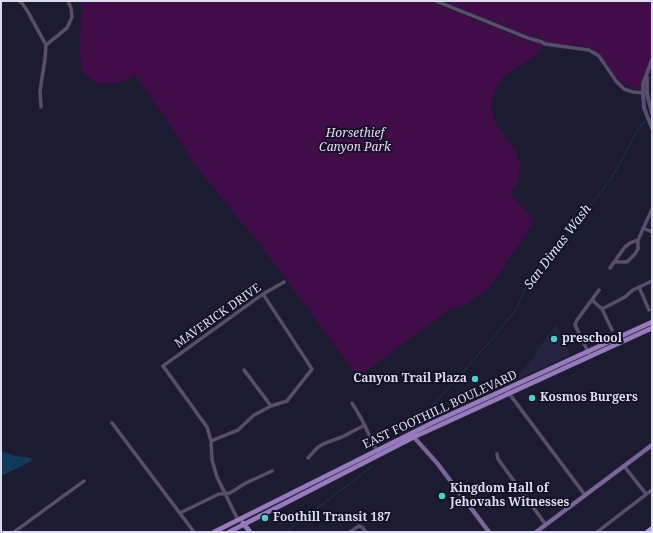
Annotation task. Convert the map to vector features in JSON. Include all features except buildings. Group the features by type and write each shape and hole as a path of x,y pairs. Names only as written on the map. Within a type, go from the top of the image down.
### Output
{"highway":[{"path":"648,532 652,529"}],"main road":[{"name":"EAST FOOTHILL BOULEVARD","path":"214,532 412,435 588,354 652,322"},
{"name":"EAST FOOTHILL BOULEVARD","path":"588,354 652,328"},
{"path":"412,435 437,464 489,532"},
{"path":"536,532 652,445"},
{"name":"EAST FOOTHILL BOULEVARD","path":"229,532 378,452"},
{"path":"238,520 245,524 250,532"},
{"path":"238,520 243,532"}],"street":[{"path":"19,1 28,12 46,45 40,91 41,106"},
{"path":"46,45 67,28 72,17 72,8 68,1"},
{"path":"436,1 545,44 589,50 599,56 616,81 624,89 647,94"},
{"path":"652,60 643,84 643,93 644,108 652,128"},
{"path":"647,75 647,94 652,113"},
{"path":"615,262 627,262 635,254 638,249 638,240 652,209"},
{"path":"643,228 652,232"},
{"path":"610,268 624,248 638,240"},
{"path":"602,309 625,297 633,290 652,281"},
{"name":"MAVERICK DRIVE","path":"211,441 207,427 163,366 263,294 284,282"},
{"path":"639,287 649,310"},
{"path":"588,354 576,325 577,320 599,290"},
{"path":"238,520 216,477 211,441 238,430 254,415 287,400 312,368 263,294"},
{"path":"592,300 602,309 612,330"},
{"path":"244,370 271,406"},
{"path":"507,392 585,495"},
{"path":"352,403 378,452"},
{"path":"112,423 194,532"},
{"path":"308,458 322,444 342,437 365,425"},
{"path":"497,454 498,459 546,525"},
{"path":"624,466 646,494"},
{"path":"180,514 219,494 230,493 246,483 272,471"},
{"path":"14,532 84,481"},
{"path":"596,532 652,490"},
{"path":"350,532 359,526 366,532"}],"shaded area":[{"name":"preschool","path":"556,324 570,355 517,379"}],"green space":[{"name":"Horsethief Canyon Park","path":"79,1 428,1 528,41 541,44 541,48 537,55 503,77 494,92 491,105 496,124 515,150 520,167 516,186 510,194 535,221 489,288 463,306 449,310 358,377 267,254 195,165 135,75 119,83 97,83 83,73 80,57 81,5"},
{"path":"443,1 652,1 652,54 639,88 636,89 623,84 599,54 592,49 584,46 547,43 543,39 529,36"}],"water":[{"path":"1,451 16,456 31,458 32,461 1,476"}],"waterway":[{"name":"San Dimas Wash","path":"417,423 494,337 517,308 525,289 541,265 563,241 611,179 639,128 645,121"},
{"name":"San Dimas Wash","path":"286,532 374,465"}],"place":[{"name":"preschool","path":"554,339"},
{"name":"Canyon Trail Plaza","path":"475,379"},
{"name":"Kosmos Burgers","path":"532,398"},
{"name":"Kingdom Hall of Jehovahs Witnesses","path":"442,496"},
{"name":"Foothill Transit 187","path":"265,518"}]}
